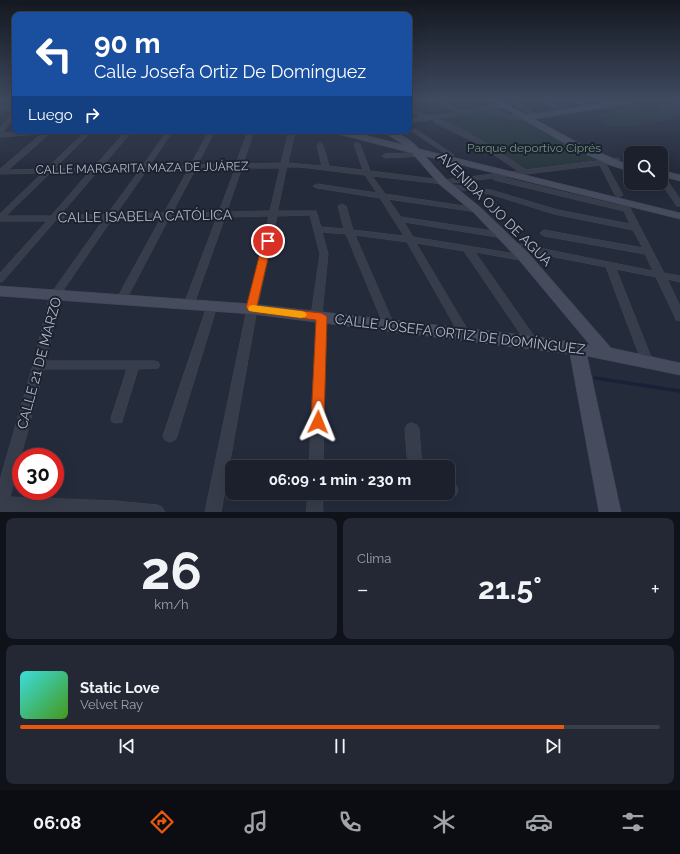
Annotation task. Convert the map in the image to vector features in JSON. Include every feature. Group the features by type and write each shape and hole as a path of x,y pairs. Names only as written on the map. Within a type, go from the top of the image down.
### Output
{"street":[{"path":"0,134 6,125"},
{"path":"445,125 466,134 487,146 524,172"},
{"path":"547,125 609,161 624,166"},
{"path":"415,131 451,155"},
{"path":"0,134 12,133"},
{"path":"0,172 47,134"},
{"path":"0,219 86,134"},
{"path":"0,279 126,134"},
{"name":"CALLE 21 DE MARZO","path":"0,505 39,365 55,295 168,134"},
{"path":"121,300 210,134"},
{"path":"189,304 222,215 249,134"},
{"path":"213,512 252,308 291,134"},
{"path":"349,134 680,216"},
{"path":"363,134 417,151 451,155 524,172 623,203"},
{"name":"AVENIDA OJO DE AGUA","path":"391,134 417,151 445,184 477,210 514,246 606,353"},
{"path":"357,144 367,174 398,219 466,334"},
{"path":"320,145 326,167"},
{"path":"385,156 417,151"},
{"path":"609,161 623,203 637,228 680,317"},
{"path":"445,184 609,161 624,163"},
{"name":"CALLE MARGARITA MAZA DE JUÁREZ","path":"0,172 285,164 326,167 445,184"},
{"path":"668,175 680,178"},
{"path":"492,177 623,203 680,210"},
{"path":"668,180 680,183"},
{"path":"445,184 491,192 557,212 637,228"},
{"path":"317,186 477,210"},
{"path":"668,188 680,204"},
{"path":"342,206 350,231 389,325"},
{"name":"CALLE ISABELA CATÓLICA","path":"0,219 313,213 317,229"},
{"path":"398,219 503,235"},
{"path":"316,460 319,317 324,254 317,229 350,231 409,239 525,258"},
{"path":"544,233 649,252"},
{"path":"514,246 609,264 680,280"},
{"path":"467,248 532,342"},
{"path":"609,264 647,362"},
{"name":"CALLE JOSEFA ORTIZ DE DOMÍNGUEZ","path":"0,291 252,308 576,348 680,368"},
{"path":"170,436 212,306"},
{"path":"576,348 610,512"},
{"path":"39,365 154,365"},
{"path":"117,418 134,365"},
{"path":"412,429 414,460"},
{"path":"315,500 315,512"},
{"path":"0,505 116,508 157,512"}],"green space":[{"name":"Parque deportivo Ciprés","path":"447,125 534,125 598,160 529,171 482,141"},
{"path":"604,125 640,125 628,127"}],"waterway":[{"path":"595,378 680,391"}],"slow traffic":[{"path":"253,309 301,315"}],"route":[{"path":"268,241 252,308 321,317 318,422"}]}
